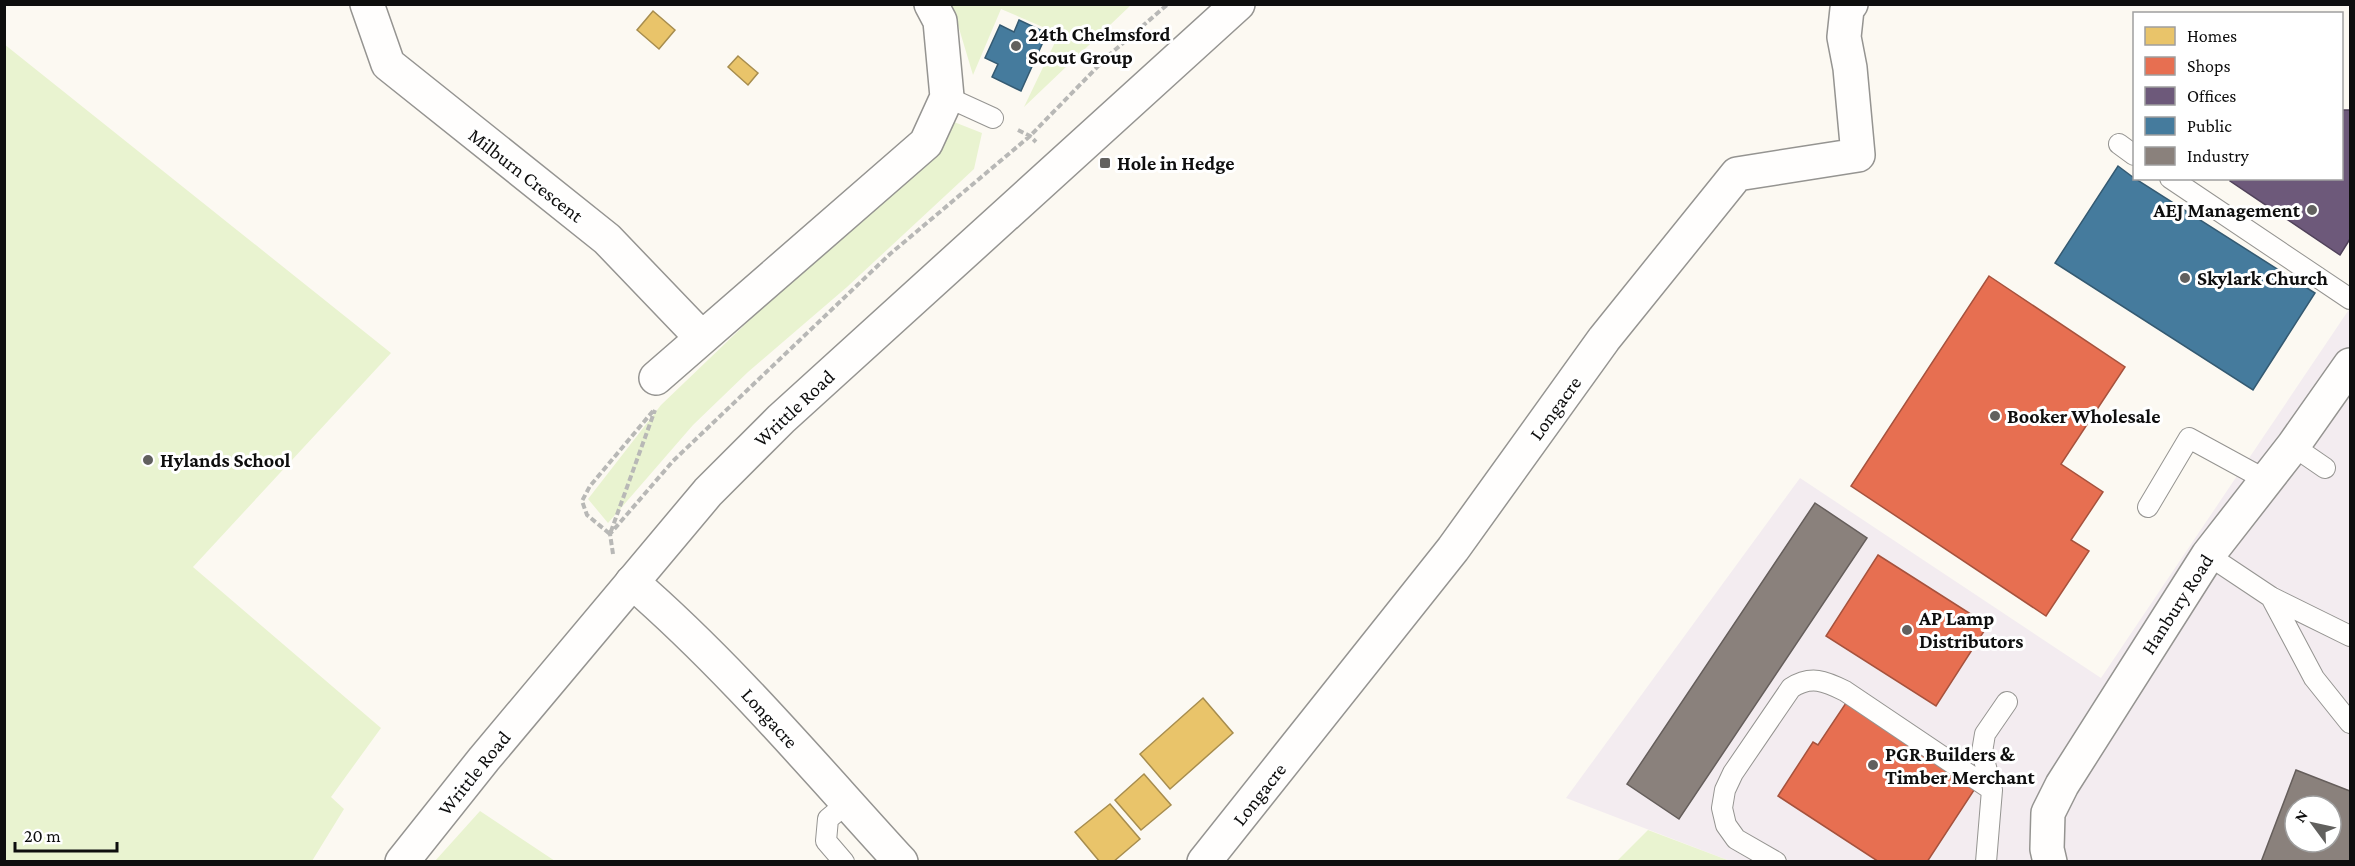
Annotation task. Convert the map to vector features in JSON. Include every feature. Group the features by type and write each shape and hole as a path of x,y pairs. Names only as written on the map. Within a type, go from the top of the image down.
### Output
{"street":[{"name":"Milburn Crescent","path":"367,4 388,64 607,239 701,337"},
{"path":"656,378 926,143 947,98 940,21 930,4"},
{"name":"Writtle Road","path":"402,861 708,492 781,419 1238,4"},
{"name":"Longacre","path":"1204,861 1453,549 1604,339 1737,174 1858,155 1850,68 1844,37 1847,9 1851,4"},
{"name":"Hanbury Road","path":"2050,861 2047,849 2048,813 2062,785 2208,555 2293,446 2350,365"},
{"name":"Longacre","path":"632,582 699,643 901,861"}],"lane":[{"path":"947,98 993,118"},
{"path":"2173,180 2350,299"},
{"path":"2148,507 2189,438 2266,480"},
{"path":"2293,446 2325,468"},
{"path":"2208,555 2271,597 2350,636"},
{"path":"2271,597 2314,678 2350,723"},
{"path":"1776,861 1736,838 1726,825 1722,808 1725,790 1733,773 1791,688 1801,681 1813,679 1845,691 1992,790"},
{"path":"1986,861 1992,790 1982,752 1985,734 2007,702"},
{"path":"844,861 826,841 828,819 847,802"}],"path":[{"path":"610,534 673,461 891,254 1030,136 1108,57 1168,4"},
{"path":"993,118 1030,136 1058,168"},
{"path":"610,534 587,515 582,501 590,486 656,406 610,534 612,553 632,582"}],"shaded area":[{"path":"2350,308 2350,861 1730,861 1566,798 1800,478 2101,678"}],"green space":[{"path":"952,4 1131,5 1024,107 1059,34 1001,9 973,75"},
{"name":"Hylands School","path":"4,44 391,353 193,567 381,728 331,797 344,809 312,861 5,861"},
{"path":"954,122 982,133 974,169 847,287 748,372 693,425 608,523 588,499 661,405 810,262 933,155"},
{"path":"480,811 555,861 435,861"},
{"path":"1648,830 1730,861 1617,861"}],"building: Homes":[{"path":"653,11 675,30 659,49 637,30"},
{"path":"738,56 758,73 748,85 728,67"},
{"path":"1203,698 1233,733 1170,789 1140,754"},
{"path":"1144,774 1171,805 1141,830 1115,800"},
{"path":"1110,804 1140,839 1113,862 1100,862 1075,832"}],"building: Shops":[{"name":"Booker Wholesale","path":"1989,276 2125,367 2061,464 2103,492 2071,540 2089,551 2046,616 1851,486"},
{"name":"AP Lamp Distributors","path":"1878,555 1988,625 1936,706 1826,636"},
{"name":"PGR Builders & Timber Merchant","path":"1848,700 1978,784 1927,862 1879,862 1778,796 1813,742 1818,745"}],"building: Offices":[{"name":"AEJ Management","path":"2343,110 2350,110 2350,239 2340,255 2230,181 2343,180"}],"building: Public":[{"name":"24th Chelmsford Scout Group","path":"1019,20 1047,33 1021,91 992,77 998,64 985,58 1000,25 1014,32"},
{"name":"Skylark Church","path":"2118,166 2133,177 2133,180 2137,180 2315,293 2253,390 2055,263"}],"building: Industry":[{"path":"1815,503 1867,538 1679,819 1627,784"},
{"path":"2296,770 2350,791 2350,862 2261,862 2283,804 2283,854 2343,854 2343,794 2287,794"}],"place":[{"name":"24th Chelmsford Scout Group","path":"1016,46"},
{"name":"Hole in Hedge","path":"1105,163"},
{"name":"AEJ Management","path":"2312,210"},
{"name":"Skylark Church","path":"2185,278"},
{"name":"Booker Wholesale","path":"1995,416"},
{"name":"Hylands School","path":"148,460"},
{"name":"AP Lamp Distributors","path":"1907,630"},
{"name":"PGR Builders & Timber Merchant","path":"1873,765"}]}
